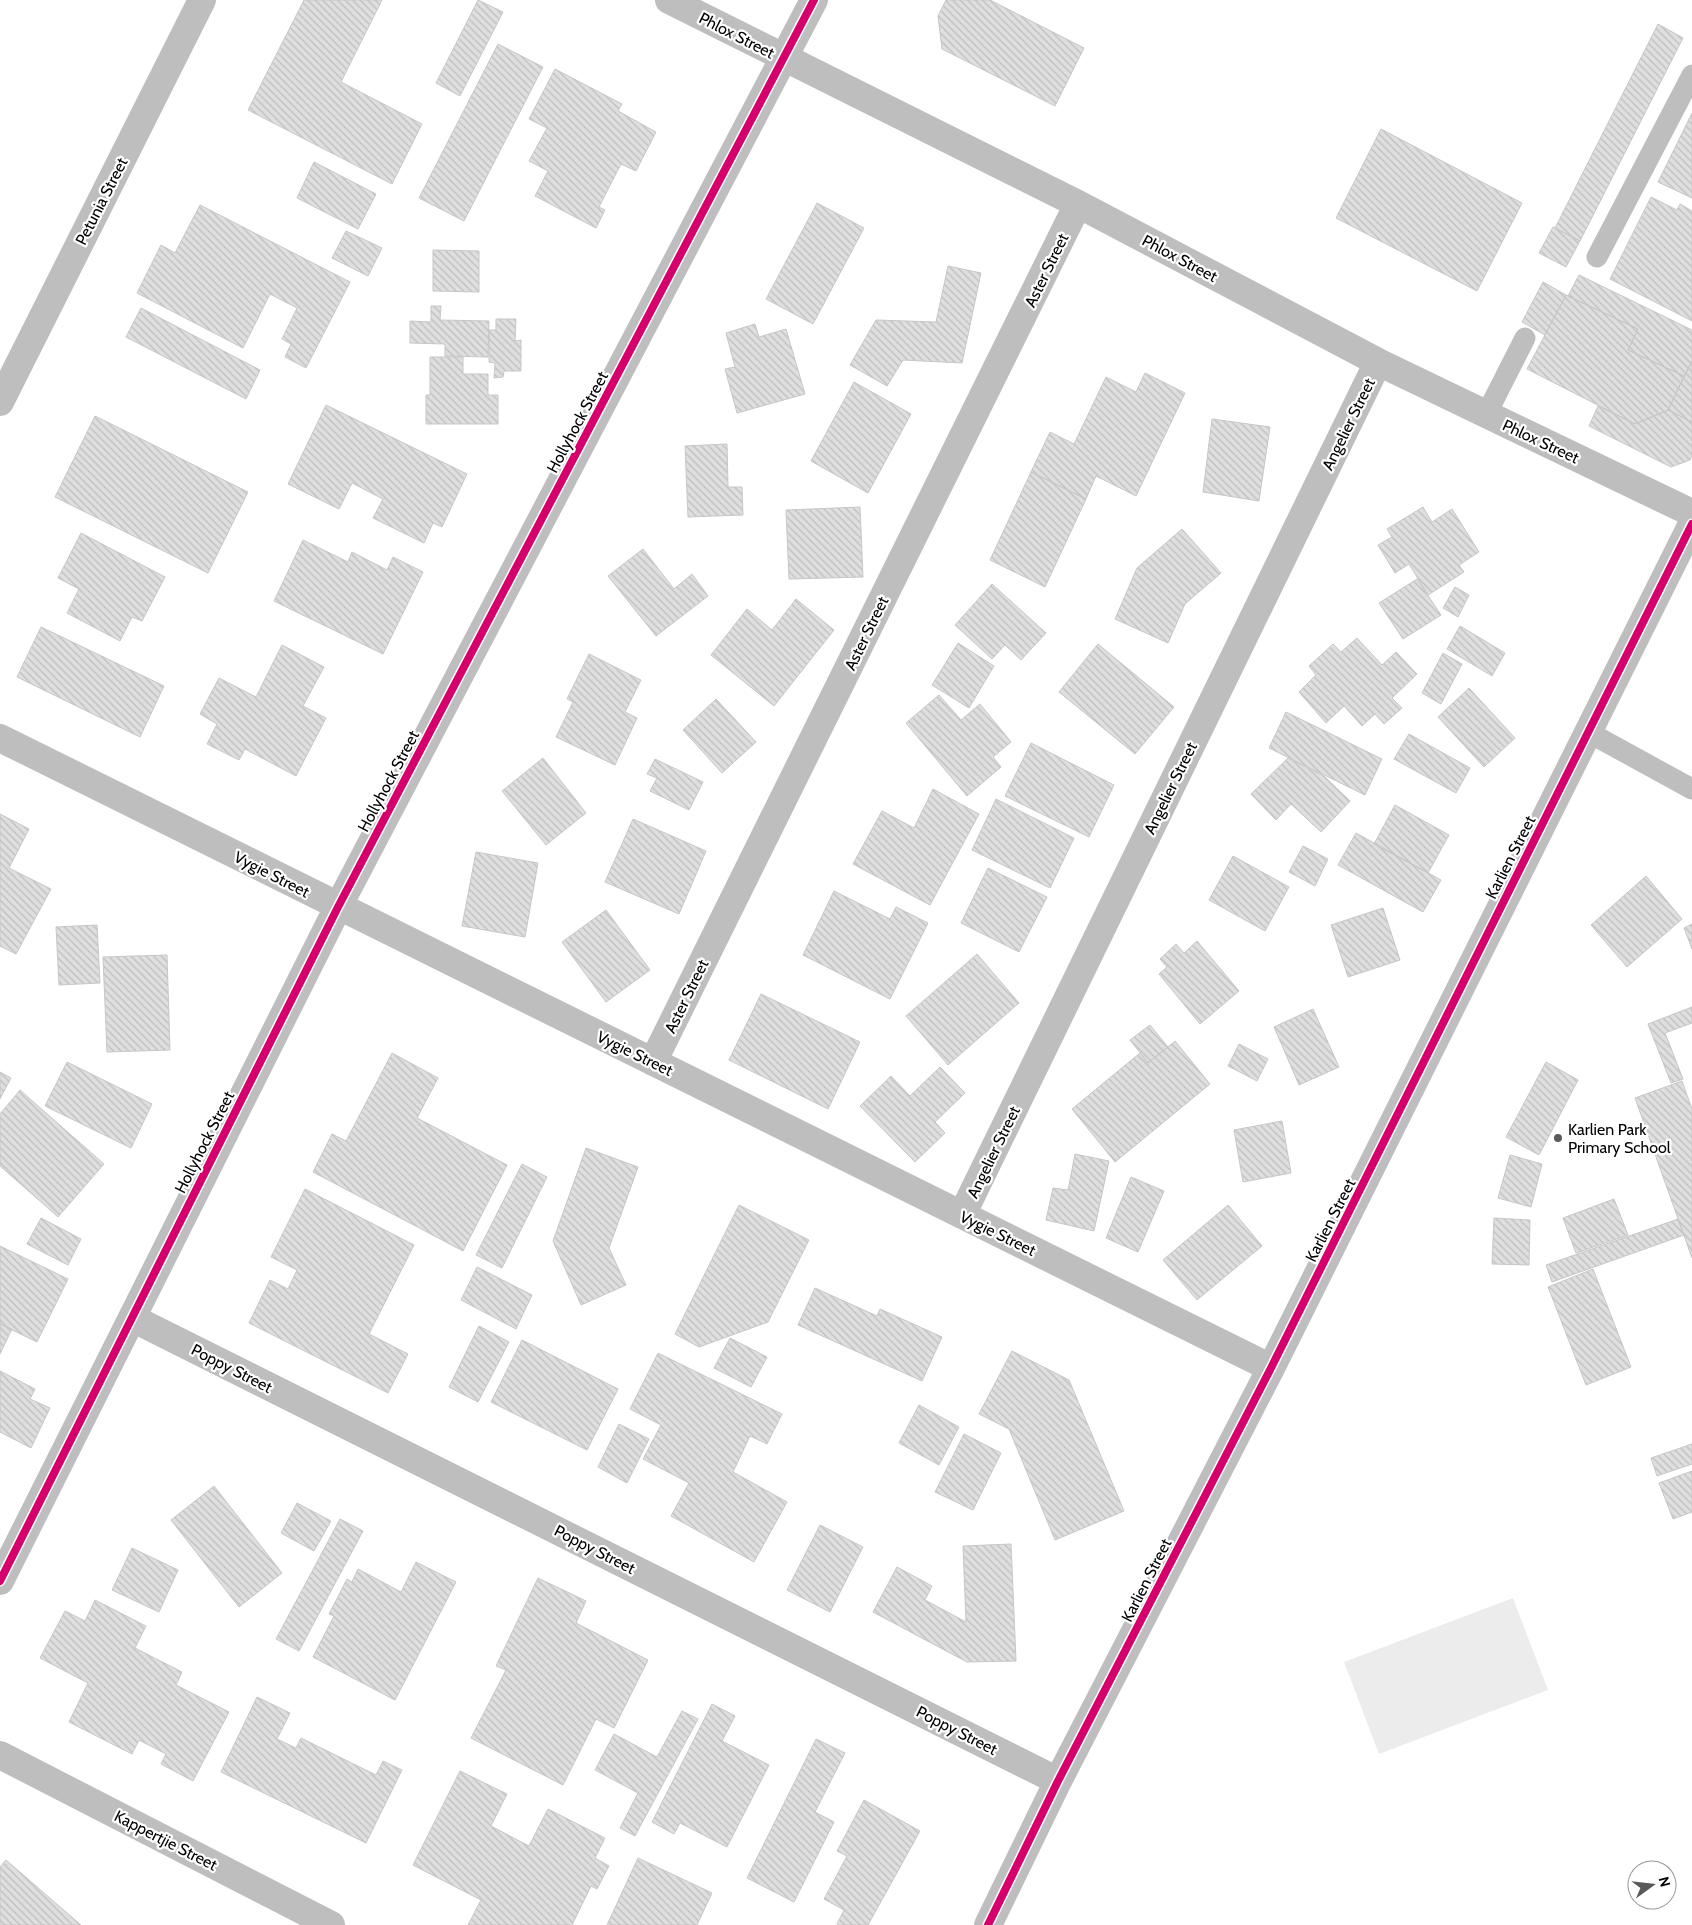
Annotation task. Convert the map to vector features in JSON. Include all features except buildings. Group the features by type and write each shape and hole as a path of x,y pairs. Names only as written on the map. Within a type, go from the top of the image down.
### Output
{"street":[{"name":"Petunia Street","path":"0,402 202,0"},
{"name":"Phlox Street","path":"669,0 783,59 1078,204 1378,362 1692,513"},
{"name":"Hollyhock Street","path":"0,1581 338,907 814,0"},
{"name":"Aster Street","path":"653,1062 1078,204"},
{"name":"Angelier Street","path":"962,1214 1378,362"},
{"name":"Karlien Street","path":"988,1925 1058,1781 1271,1368 1692,524"},
{"name":"Vygie Street","path":"0,738 1271,1368"},
{"name":"Poppy Street","path":"132,1318 1058,1781"},
{"name":"Kappertjie Street","path":"0,1755 331,1925"}],"lane":[{"path":"1597,257 1692,75"},
{"path":"1486,414 1525,338"},
{"path":"1588,732 1692,790"}],"shaded area":[{"path":"1513,1598 1548,1690 1379,1754 1344,1662"}],"cycle path":[{"path":"0,1581 338,907 814,0"},
{"path":"988,1925 1058,1781 1271,1368 1692,524"}],"place":[{"name":"Karlien Park Primary School","path":"1558,1138"}]}
